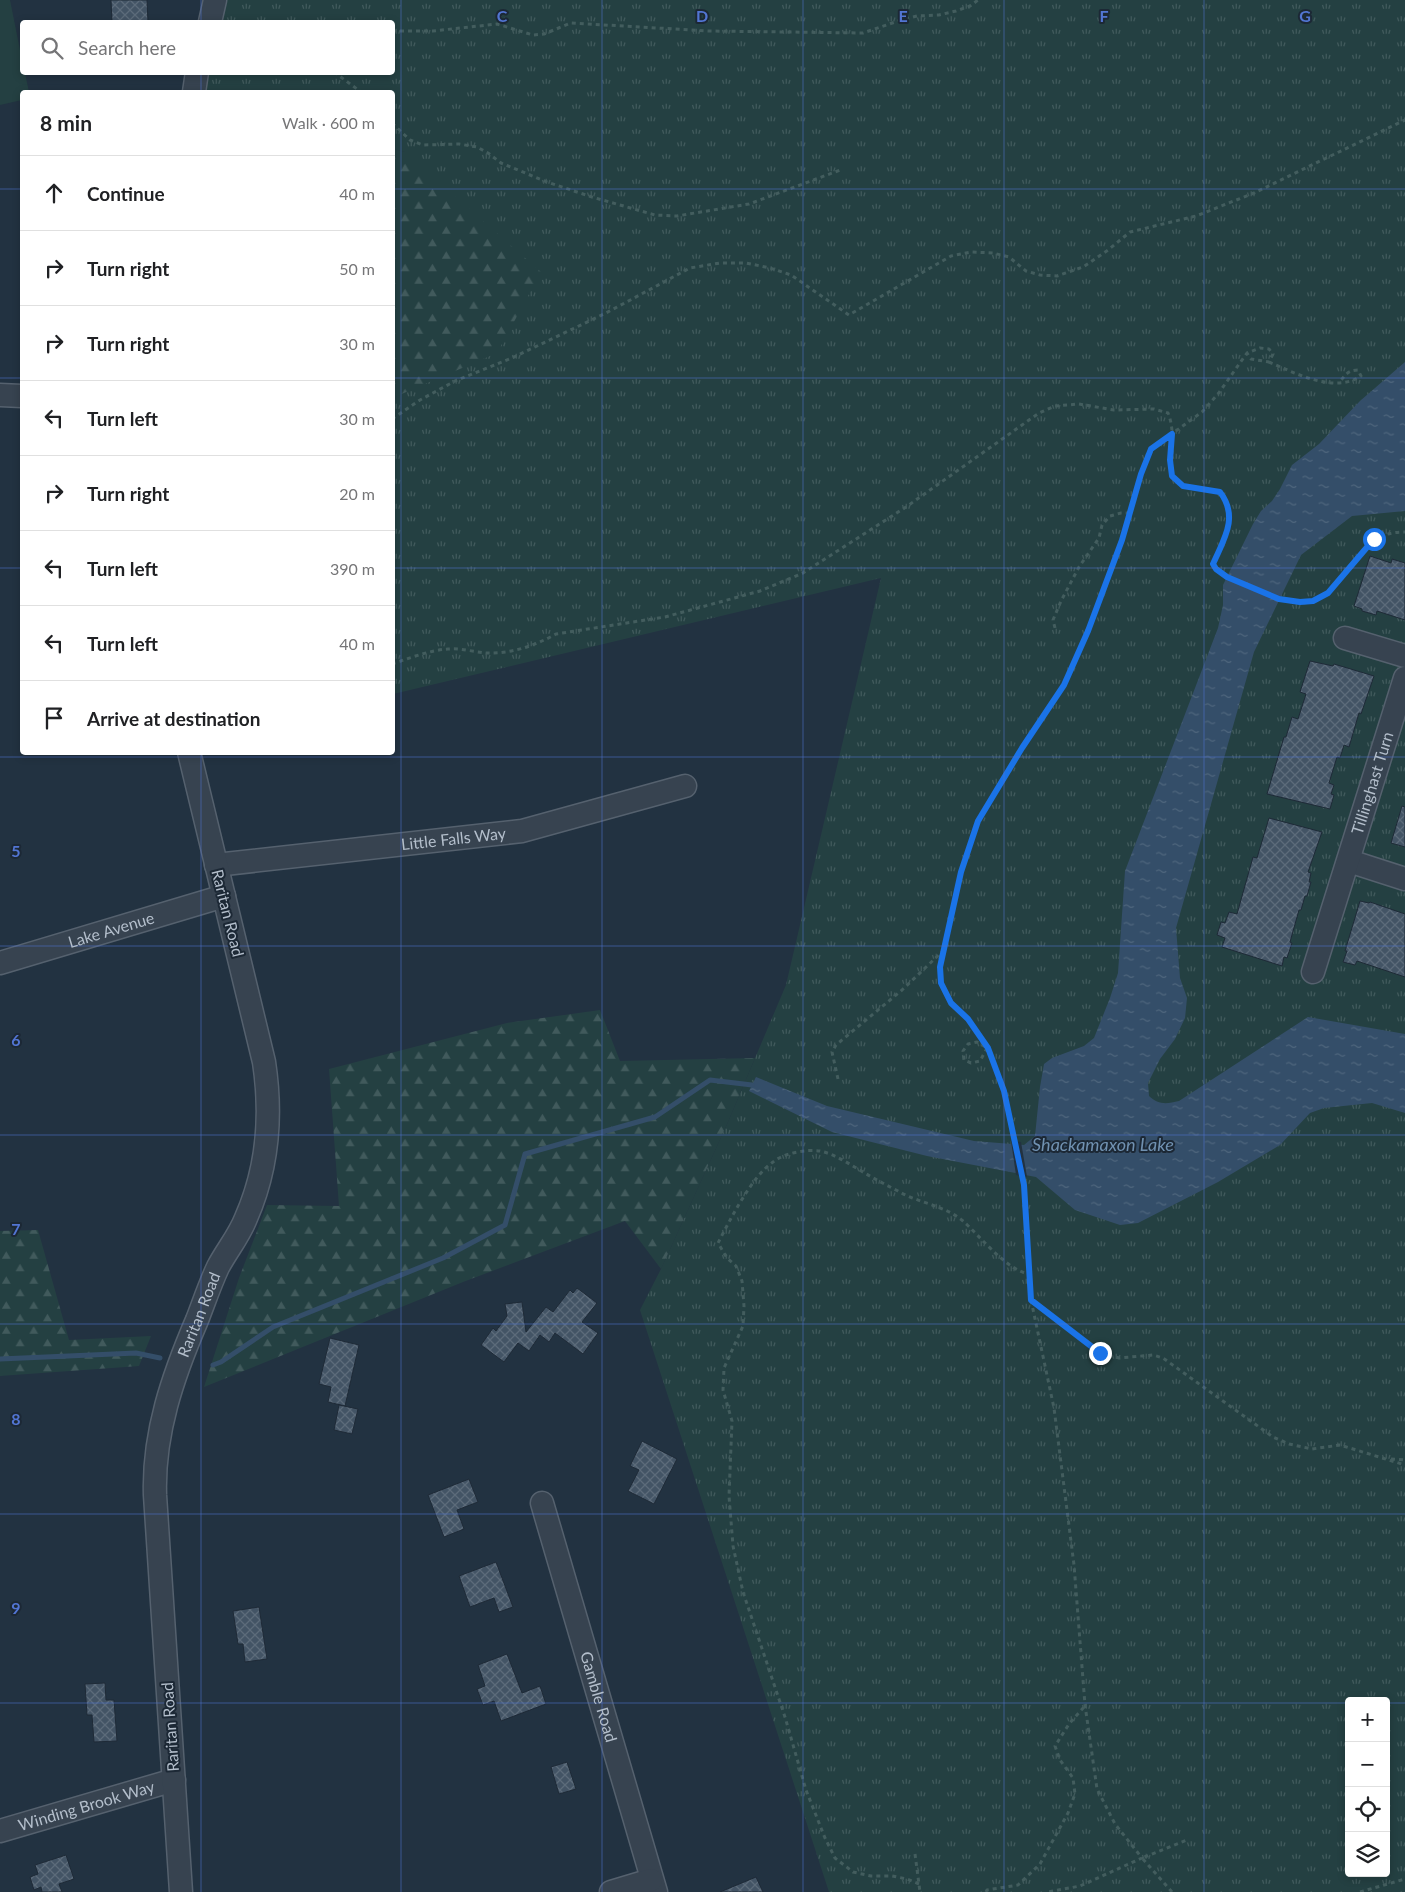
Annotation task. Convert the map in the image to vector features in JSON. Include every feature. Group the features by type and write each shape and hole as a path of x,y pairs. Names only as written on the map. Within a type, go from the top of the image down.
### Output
{"street":[{"path":"210,20 215,0"},
{"path":"194,90 197,75"},
{"path":"0,394 20,396"},
{"path":"1346,638 1405,656"},
{"name":"Tillinghast Turn","path":"1313,972 1405,678"},
{"name":"Raritan Road","path":"181,1892 154,1492 159,1432 167,1397 177,1368 219,1267 234,1243 250,1209 263,1165 267,1137 268,1100 264,1062 190,755"},
{"name":"Little Falls Way","path":"216,865 522,831 685,786"},
{"path":"1349,861 1405,879"},
{"name":"Lake Avenue","path":"0,963 224,896"},
{"name":"Gamble Road","path":"542,1502 654,1886"},
{"name":"Winding Brook Way","path":"0,1831 174,1780"},
{"path":"611,1892 654,1886"}],"path":[{"path":"395,31 462,29 481,24 497,24 533,35 544,34 571,23 700,30 863,33 917,16 939,15 956,11 970,6 978,0"},
{"path":"338,75 358,90"},
{"path":"395,417 420,400 455,381 514,357 606,313 690,268 720,263 746,263 770,268 791,275 849,315 951,256 964,253 993,253 1009,257 1026,271 1040,275 1057,276 1083,267 1130,232 1196,216 1254,193 1405,120"},
{"path":"395,126 410,140 423,145 459,144 477,148 488,152 501,163 547,182 655,215 677,216 749,204 843,169"},
{"path":"1172,1892 1115,1824 1097,1789 1086,1706 1074,1565 1054,1408 1031,1300 1024,1185 1004,1091 988,1048 968,1019 951,1003 941,983 940,967 961,872 978,821 1022,748 1064,685 1088,631 1122,540 1141,474 1151,449 1202,412 1218,394 1247,353 1260,348 1269,349 1273,354 1269,362"},
{"path":"1247,353 1251,359 1269,362 1323,382 1339,383 1353,381 1361,376 1358,370 1352,370 1345,374 1339,383"},
{"path":"395,663 448,649 489,653 520,650 556,634 664,617 760,591 803,573 851,544 1039,413 1055,406 1079,404 1114,410 1154,409 1168,413 1172,434 1170,460 1172,476 1183,486 1220,492 1227,501 1230,518 1226,534 1213,564 1216,569 1227,577 1279,599 1300,602 1313,601 1328,593 1374,539 1396,532 1405,532"},
{"path":"1055,628 1053,620 1061,602 1080,567 1099,538 1102,525 1110,516 1130,513"},
{"path":"838,1079 832,1052 836,1045 902,990 945,949"},
{"path":"977,1042 988,1048 980,1061 971,1063 964,1060 963,1051 968,1044 977,1042"},
{"path":"919,1884 892,1876 871,1876 852,1872 835,1858 806,1790 785,1717 743,1592 733,1546 729,1496 732,1420 724,1390 724,1368 743,1326 744,1306 742,1281 736,1266 727,1258 718,1243 759,1175 774,1161 802,1151 820,1151 837,1157 905,1196 942,1208 960,1219 978,1234 1008,1264 1023,1273 1030,1274"},
{"path":"1031,1300 1100,1353 1119,1358 1154,1355 1163,1358 1273,1437 1289,1444 1312,1449 1340,1445 1405,1464"},
{"path":"1382,1458 1405,1460"},
{"path":"986,1892 987,1890 1018,1885 1040,1864 1068,1813 1075,1794 1073,1778 1060,1760 1055,1746 1069,1724 1086,1706"},
{"path":"1048,1892 1080,1886 1186,1840"},
{"path":"915,1854 920,1892"},
{"path":"1360,1892 1405,1879"}],"green space":[{"path":"0,0 10,0 20,50 20,75 25,75 29,90 20,90 20,100 0,105"},
{"path":"213,0 1405,0 1405,1892 829,1892 640,1310 661,1269 728,1122 786,985 881,578 395,694 395,398 397,396 405,152 395,150 395,90 200,90 201,75 395,75 395,20 210,20"},
{"path":"395,150 405,152 541,272 497,353 395,398"},
{"path":"600,1010 620,1061 755,1058 661,1269 625,1221 463,1282 204,1387 239,1278 267,1205 339,1206 329,1069 507,1023"},
{"path":"38,1230 69,1340 151,1336 139,1366 0,1376 0,1231"}],"water":[{"name":"Shackamaxon Lake","path":"1405,362 1405,511 1352,516 1301,555 1254,652 1176,928 1180,978 1187,998 1185,1018 1175,1039 1160,1059 1148,1083 1149,1096 1156,1101 1167,1103 1179,1101 1308,1017 1405,1034 1405,1113 1372,1103 1324,1108 1310,1113 1280,1145 1218,1182 1138,1223 1120,1225 1075,1210 1036,1177 927,1156 832,1132 749,1091 756,1077 827,1106 974,1141 1024,1145 1035,1136 1044,1064 1052,1058 1084,1046 1094,1038 1110,998 1118,973 1125,871 1218,628 1223,605 1223,585 1253,524 1261,511 1272,501 1280,489 1292,465 1319,444 1360,401"}],"pier":[{"path":"1011,1141 1021,1142 1027,1177 1016,1175"}],"building":[{"path":"111,0 147,0 148,20 112,20"},
{"path":"1370,556 1391,563 1392,559 1405,563 1405,620 1377,611 1376,615 1362,611 1362,609 1354,606"},
{"path":"1310,661 1333,666 1334,664 1374,676 1361,714 1359,713 1349,747 1344,745 1340,758 1337,757 1329,783 1334,785 1331,794 1334,795 1330,809 1267,794 1292,717 1298,719 1306,694 1300,692"},
{"path":"1402,806 1405,807 1405,847 1391,843"},
{"path":"1269,818 1322,832 1308,872 1311,873 1309,882 1311,882 1307,896 1305,896 1301,910 1299,910 1290,942 1292,943 1287,958 1284,957 1282,966 1222,947 1225,938 1217,935 1221,922 1225,923 1229,912 1237,914 1253,857 1257,858"},
{"path":"1360,901 1370,902 1405,914 1405,977 1357,961 1355,965 1343,962"},
{"path":"577,1288 597,1303 582,1322 598,1333 583,1354 555,1333 549,1342 540,1335 529,1351 518,1343 504,1362 481,1345 493,1328 496,1331 507,1316 505,1304 522,1302 526,1332 546,1307 553,1312 570,1290 573,1293"},
{"path":"330,1338 359,1345 345,1406 328,1402 331,1387 319,1384"},
{"path":"339,1405 358,1409 352,1434 334,1430"},
{"path":"642,1441 677,1459 654,1504 628,1491 639,1470 630,1466"},
{"path":"469,1479 478,1502 457,1510 464,1529 444,1537 428,1495"},
{"path":"496,1562 513,1607 499,1612 494,1598 470,1607 459,1576"},
{"path":"259,1607 267,1659 245,1662 243,1644 238,1644 233,1611"},
{"path":"507,1654 522,1693 540,1686 546,1704 501,1721 494,1701 483,1705 477,1689 485,1686 478,1665"},
{"path":"105,1683 106,1700 114,1700 117,1741 94,1742 92,1715 87,1715 85,1684"},
{"path":"567,1762 576,1789 559,1794 551,1767"},
{"path":"66,1855 74,1879 59,1884 62,1892 42,1892 41,1887 34,1890 30,1877 38,1874 35,1865"},
{"path":"756,1877 763,1892 720,1892"}],"waterway":[{"path":"213,1365 221,1362 273,1327 443,1258 505,1225 525,1154 655,1117 710,1080 752,1085"},
{"path":"0,1359 136,1353 160,1358"}],"route":[{"path":"1100,1353 1031,1300 1024,1185 1004,1091 988,1048 968,1019 951,1003 941,983 940,967 961,872 978,821 1022,748 1064,685 1088,631 1122,540 1141,474 1151,449 1172,434 1170,460 1172,476 1183,486 1220,492 1227,501 1230,518 1226,534 1213,564 1216,569 1227,577 1279,599 1300,602 1313,601 1328,593 1374,539"}]}
